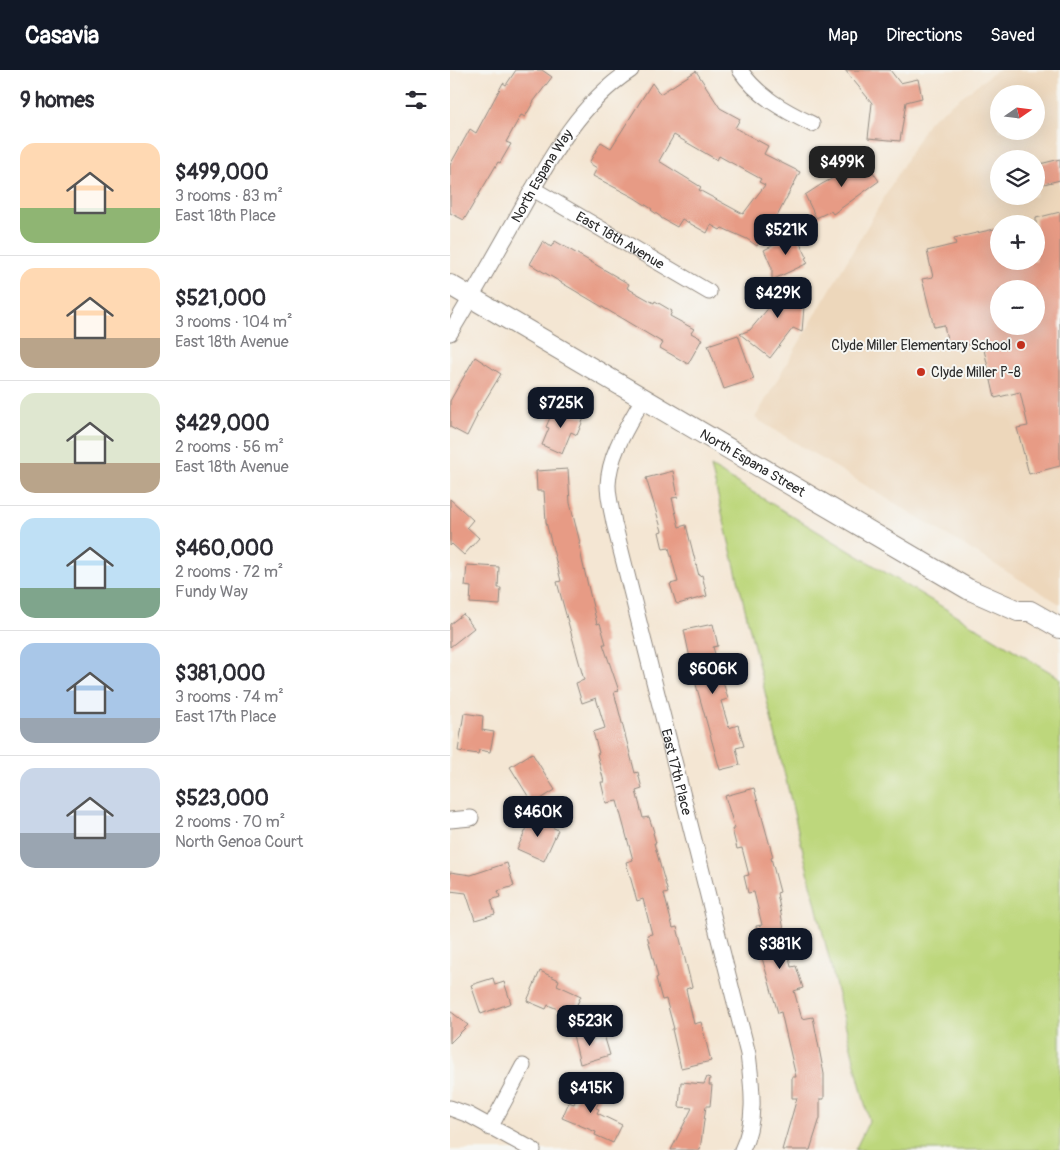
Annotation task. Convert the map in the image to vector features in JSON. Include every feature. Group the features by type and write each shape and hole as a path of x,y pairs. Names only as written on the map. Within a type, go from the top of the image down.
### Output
{"street":[{"name":"North Espana Way","path":"450,333 570,128 593,101 617,79 631,70"},
{"path":"740,70 758,93 793,115 812,124"},
{"name":"East 18th Avenue","path":"533,189 709,292"},
{"name":"North Espana Street","path":"450,285 968,589 1018,611 1030,611 1060,628"},
{"name":"East 17th Place","path":"643,399 626,429 614,457 608,483 608,493 748,1054 753,1088 752,1107 750,1125 742,1150"},
{"path":"450,820 470,818"},
{"path":"490,1128 523,1066"},
{"path":"450,1108 533,1150"}],"shaded area":[{"name":"Clyde Miller P-8","path":"997,70 1060,70 1060,604 755,418 929,121"}],"green space":[{"path":"711,467 1060,678 1060,1150 855,1150 869,1121"}],"building":[{"path":"516,70 542,70 552,77 525,117 521,115 506,142 511,144 500,163 498,162 464,220 450,213 450,165 470,129 476,133 503,83 506,85"},
{"path":"845,70 890,70 900,83 918,79 922,98 906,102 900,141 868,138 872,103"},
{"path":"696,71 720,108 740,119 735,128 768,146 764,154 800,172 773,224 757,246 747,239 711,225 707,233 682,219 677,227 661,218 652,209 633,197 593,176 597,168 589,163 601,142 611,148 652,83 660,94","holes":["674,135 717,160 719,156 761,179 759,182 765,185 743,214 699,190 701,187 659,161"]},
{"path":"861,155 879,181 833,214 831,211 816,218 805,195 837,176 836,174"},
{"path":"1060,159 1060,180 1045,184 1045,163"},
{"name":"Clyde Miller Elementary School","path":"1060,212 1060,466 1029,474 1017,428 1028,426 1020,392 995,398 982,341 949,349 944,325 934,327 922,279 933,277 927,251 956,244 954,238 990,230 990,270 1045,270 1045,216"},
{"path":"796,234 808,263 772,280 772,268 764,250"},
{"path":"543,241 551,247 555,241 629,284 627,288 672,311 670,316 694,329 691,333 702,339 688,364 660,348 663,343 530,264"},
{"path":"772,284 804,286 804,306 802,332 793,328 770,358 740,334 750,330 771,305"},
{"path":"738,335 754,379 724,389 708,345"},
{"path":"475,357 501,374 476,415 467,436 450,427 450,401"},
{"path":"555,406 584,418 577,435 571,432 562,454 542,445 549,428 546,427"},
{"path":"568,469 570,503 580,543 582,560 597,624 600,623 606,644 603,644 619,691 614,692 635,773 638,772 642,789 636,791 643,818 649,817 654,832 656,843 654,843 668,893 664,894 673,928 677,927 692,987 686,989 694,1024 701,1022 711,1061 681,1068 666,999 662,1000 656,978 658,977 647,935 652,934 643,899 637,901 626,862 633,860 617,801 606,803 601,782 604,782 593,732 605,728 596,698 582,703 576,683 584,680 557,582 561,581 546,522 544,491 537,491 536,471"},
{"path":"673,471 678,497 672,498 679,527 686,525 699,576 702,575 707,596 678,604 670,584 678,582 669,548 663,549 659,532 662,531 646,478"},
{"path":"450,499 473,520 467,527 479,538 464,555 452,544 450,546"},
{"path":"467,565 499,567 498,588 501,588 500,605 470,603 471,587 465,586"},
{"path":"463,614 474,628 450,647 450,624"},
{"path":"713,624 718,646 713,647 728,699 721,701 729,728 738,725 744,746 736,748 740,765 720,770 695,681 684,630"},
{"path":"464,713 483,716 482,730 494,732 490,752 479,750 478,754 458,751"},
{"path":"532,753 555,790 533,804 510,767"},
{"path":"754,788 773,857 771,858 780,892 777,893 791,967 796,966 803,988 794,991 802,1019 813,1017 824,1074 824,1099 820,1099 820,1118 810,1150 782,1150 797,1098 792,1098 792,1077 796,1077 781,1012 778,1013 760,951 756,926 762,925 754,892 748,893 744,876 749,875 742,848 737,849 732,829 735,829 725,796"},
{"path":"533,815 552,823 550,826 558,830 544,861 517,849"},
{"path":"507,863 514,886 498,891 500,897 491,900 495,914 475,920 466,893 450,891 450,872 471,875"},
{"path":"540,971 559,980 557,985 581,996 572,1015 548,1005 546,1009 527,1001"},
{"path":"493,978 495,985 504,982 511,1003 481,1014 471,985"},
{"path":"450,1011 468,1025 450,1043"},
{"path":"593,1029 596,1038 604,1035 610,1055 580,1064 573,1035"},
{"path":"707,1077 710,1078 709,1085 712,1085 710,1106 706,1106 700,1150 671,1150 692,1108 679,1107 681,1082 704,1084"},
{"path":"583,1083 603,1092 596,1108 599,1109 597,1113 622,1125 613,1143 595,1135 596,1132 562,1118 569,1102 574,1104"}],"place":[{"name":"Clyde Miller Elementary School","path":"1021,345"},
{"name":"Clyde Miller P-8","path":"921,372"}]}
